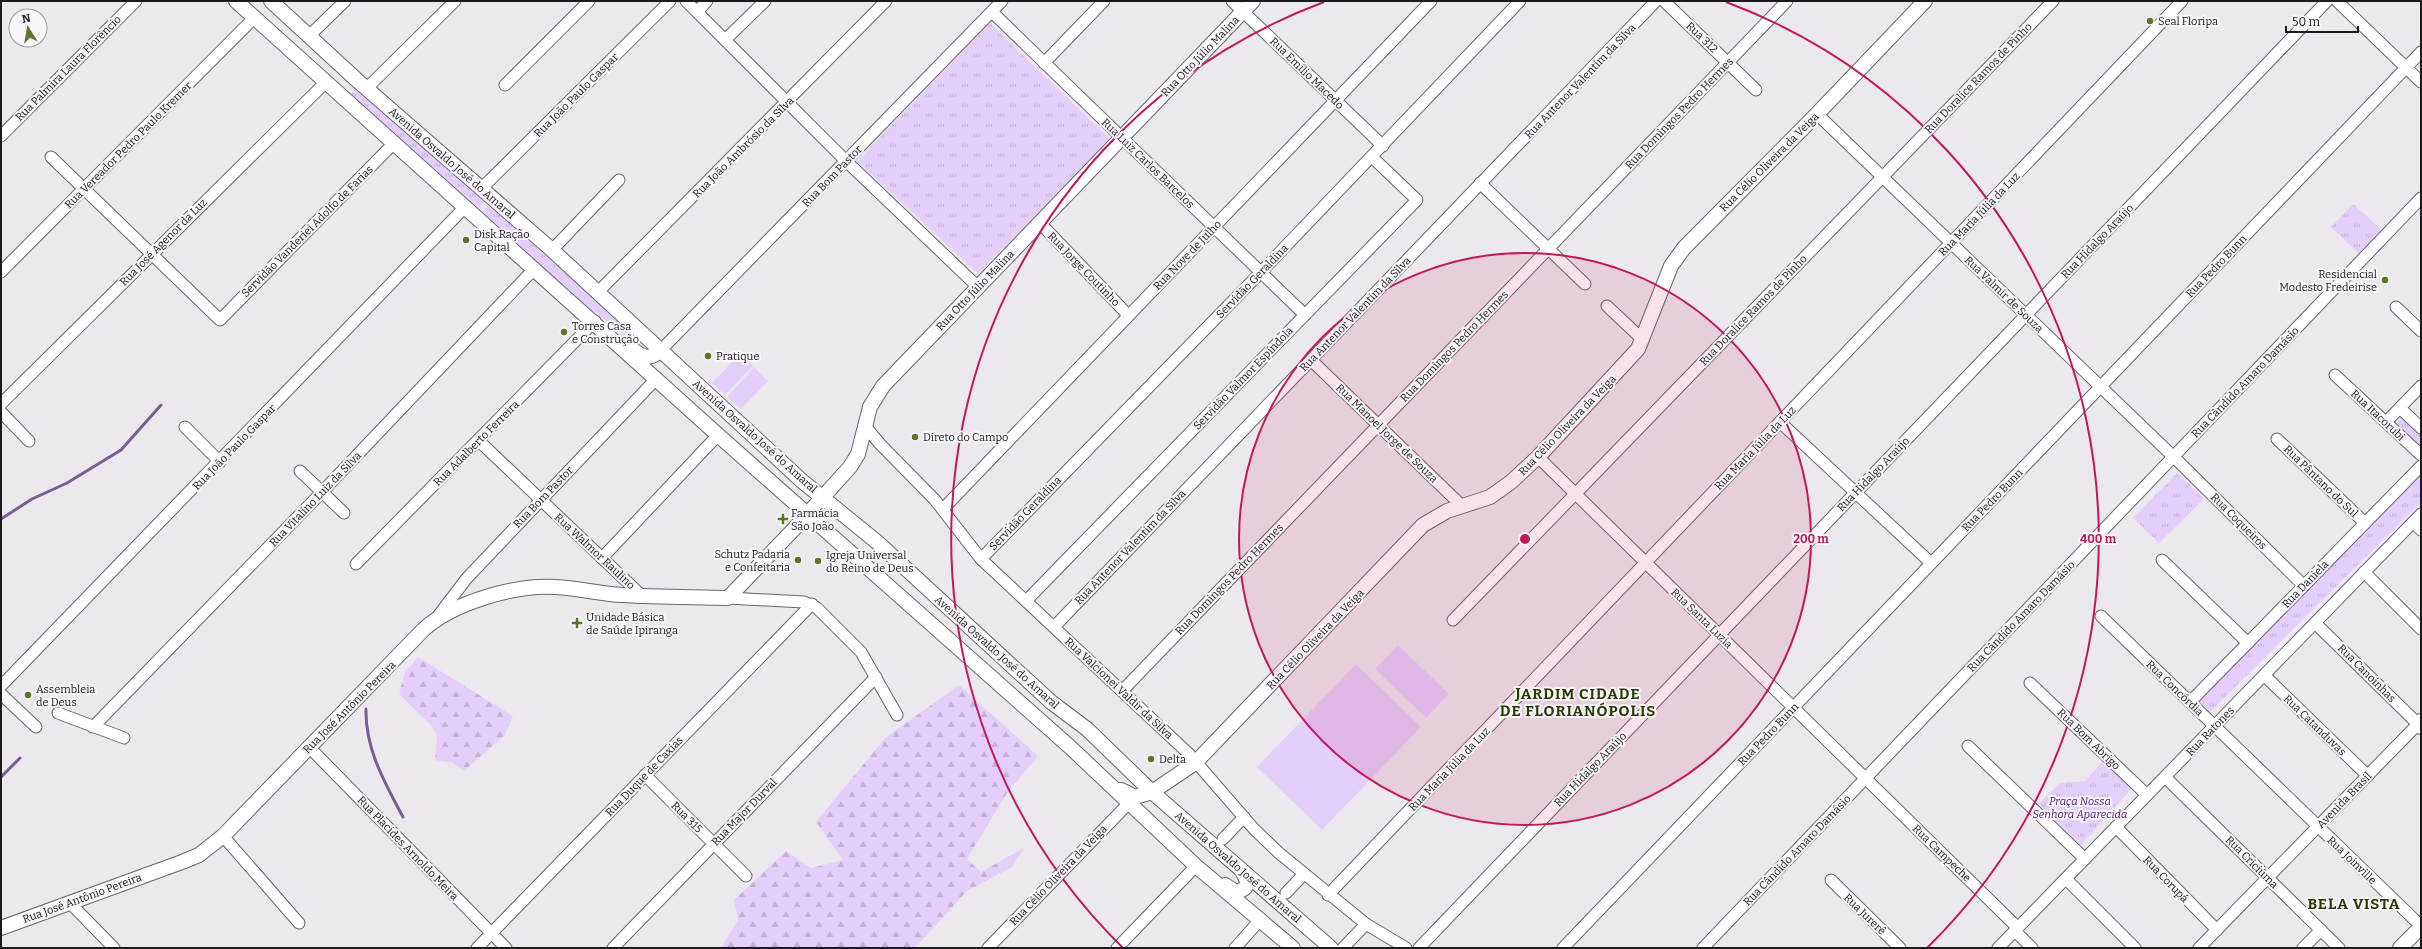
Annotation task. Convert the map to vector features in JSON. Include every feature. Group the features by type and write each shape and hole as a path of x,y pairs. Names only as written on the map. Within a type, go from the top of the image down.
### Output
{"main road":[{"name":"Avenida Osvaldo José do Amaral","path":"236,1 595,322 718,435 1002,686 1129,802 1196,866 1261,919 1293,948"},
{"name":"Avenida Osvaldo José do Amaral","path":"271,1 310,35 366,89 552,250 823,498 877,542 1051,702 1087,729 1152,792 1331,948"},
{"name":"Rua Otto Júlio Malina","path":"728,598 841,478 858,454 870,407 882,386 1253,1"},
{"name":"Rua Célio Oliveira da Veiga","path":"1105,780 1131,797 1138,797 1152,792 1195,763 1423,525 1439,514 1490,497 1501,490 1538,457 1631,358 1643,340 1666,278 1677,255 1817,114 1925,1"},
{"path":"595,322 615,334 644,357 652,356 661,350"},
{"name":"Rua José Antônio Pereira","path":"1,928 191,858 207,850 223,836 435,620 470,604 530,587 556,587 642,596 728,598"},
{"path":"1002,686 1003,675 1008,673 1038,697 1051,702"},
{"path":"1196,866 1236,892 1243,890 1247,886 1248,881 1244,873"},
{"path":"2400,948 2421,927"}],"street":[{"name":"Rua Palmira Laura Florêncio","path":"1,136 136,1"},
{"path":"310,35 345,1"},
{"path":"366,89 455,1"},
{"path":"505,85 589,1"},
{"name":"Rua João Paulo Gaspar","path":"482,188 670,1"},
{"path":"686,1 846,160 978,287"},
{"path":"697,12 707,1"},
{"path":"725,40 765,1"},
{"name":"Rua João Ambrósio da Silva","path":"598,292 788,102 886,1"},
{"name":"Rua Bom Pastor","path":"661,350 1002,1"},
{"path":"1044,63 1104,1"},
{"name":"Rua Emílio Macedo","path":"1232,1 1383,146"},
{"name":"Rua Nove de Julho","path":"943,509 1431,1"},
{"name":"Servidão Geraldina","path":"980,559 1383,146 1520,1"},
{"name":"Rua Antenor Valentim da Silva","path":"1054,627 1656,1"},
{"name":"Rua 312","path":"1664,1 1756,90"},
{"name":"Rua Domingos Pedro Hermes","path":"1122,691 1787,1"},
{"name":"Rua Doralice Ramos de Pinho","path":"1453,620 2053,1"},
{"name":"Rua Maria Júlia da Luz","path":"1328,895 2182,1"},
{"name":"Rua Hidalgo Araújo","path":"1419,948 2327,1"},
{"path":"2337,1 2421,82"},
{"name":"Rua Luiz Carlos Barcelos","path":"992,12 1305,315"},
{"name":"Rua Vereador Pedro Paulo Kremer","path":"1,272 255,18"},
{"name":"Rua Pedro Bunn","path":"1563,948 2421,52"},
{"name":"Rua José Agenor da Luz","path":"1,404 326,82"},
{"name":"Rua Valmir de Souza","path":"1817,114 2173,457"},
{"name":"Servidão Vanderiei Adolfo de Farias","path":"151,254 220,320 395,142"},
{"path":"51,157 151,254"},
{"name":"Servidão Valmor Espíndola","path":"1026,601 1417,200 1372,157"},
{"path":"552,250 619,180"},
{"path":"1480,183 1585,284"},
{"name":"Rua Cândido Amaro Damásio","path":"1704,948 2421,198"},
{"name":"Rua João Paulo Gaspar","path":"1,686 220,462 466,206"},
{"name":"Rua Jorge Coutinho","path":"1040,223 1128,315"},
{"name":"Rua Vitalino Luiz da Silva","path":"93,727 322,492 535,268"},
{"path":"1607,306 1643,340"},
{"path":"2396,307 2421,331"},
{"name":"Rua Adalberto Ferreira","path":"356,564 595,322"},
{"name":"Rua Manoel Jorge de Souza","path":"1311,360 1462,507"},
{"name":"Rua Itacorubi","path":"2335,374 2421,455"},
{"name":"Rua Bom Pastor","path":"435,620 454,592 657,378"},
{"path":"2386,422 2421,386"},
{"path":"2400,408 2421,428"},
{"path":"1,412 30,441"},
{"path":"1780,422 1931,563"},
{"name":"Rua Valcionei Valdir da Silva","path":"865,426 943,509 980,559 1189,754 1195,763 1244,817 1303,875 1366,924 1406,948"},
{"path":"185,427 220,462"},
{"path":"602,558 718,435"},
{"name":"Rua Pântano do Sul","path":"2277,439 2365,523"},
{"name":"Rua Walmor Raulino","path":"479,441 642,596"},
{"name":"Rua Santa Luzia","path":"1538,457 1866,778"},
{"name":"Rua Coqueiros","path":"2173,457 2304,586"},
{"name":"Rua Daniela","path":"2190,702 2421,466"},
{"path":"300,471 344,513"},
{"name":"Rua Ratones","path":"1998,948 2364,572 2418,522"},
{"path":"2162,560 2248,642"},
{"path":"2364,572 2421,629"},
{"path":"728,598 812,604 853,643 876,677 897,715"},
{"name":"Rua Duque de Caxias","path":"477,948 812,604"},
{"name":"Rua Concórdia","path":"2101,616 2318,826"},
{"name":"Rua Canoinhas","path":"2315,623 2420,724"},
{"name":"Rua Catanduvas","path":"2266,673 2267,678 2368,776"},
{"name":"Rua Major Durval","path":"613,948 876,677"},
{"name":"Rua Bom Abrigo","path":"2030,683 2147,795"},
{"path":"1,694 36,727"},
{"path":"58,713 124,738"},
{"name":"Avenida Brasil","path":"2199,948 2420,724"},
{"path":"1968,746 2085,859"},
{"name":"Rua Placides Arnoldo Meira","path":"310,748 506,948"},
{"name":"Rua 315","path":"645,775 746,876"},
{"name":"Rua Criciúma","path":"2165,777 2339,948"},
{"name":"Rua Campeche","path":"1866,778 2017,929 2032,948"},
{"name":"Rua Célio Oliveira da Veiga","path":"988,948 1129,802"},
{"path":"1223,839 1244,817"},
{"name":"Rua Joinville","path":"2318,826 2421,927"},
{"name":"Rua Corupá","path":"2116,827 2217,930"},
{"path":"223,836 299,923"},
{"path":"1117,948 1196,866"},
{"path":"1286,894 1303,875"},
{"path":"2066,879 2135,948"},
{"name":"Rua Jurerê","path":"1831,880 1900,948"},
{"path":"70,903 114,948"},
{"path":"1234,948 1261,919"},
{"path":"1344,948 1366,924"},
{"path":"2303,948 2321,930"}],"green space":[{"path":"990,23 1110,139 978,274 857,161"},
{"path":"358,88 486,200 477,210 349,96"},
{"path":"2353,204 2384,232 2361,256 2331,227"},
{"path":"489,205 641,341 641,344 637,346 612,324 582,304 481,213"},
{"path":"740,354 753,366 725,395 712,383"},
{"path":"754,367 768,381 741,409 727,397"},
{"path":"2404,415 2421,432 2421,452 2394,425"},
{"path":"2177,473 2204,499 2159,543 2133,518"},
{"path":"2421,473 2421,502 2208,714 2196,703"},
{"path":"1398,645 1449,694 1426,718 1375,669"},
{"path":"418,657 513,716 504,736 464,771 453,763 435,760 437,734 431,725 399,694 405,672"},
{"path":"1356,664 1421,727 1322,830 1257,767"},
{"path":"959,685 1038,756 1007,793 967,859 981,872 1024,848 1012,867 967,891 915,948 721,948 738,920 734,900 786,851 811,868 843,860 816,822 885,738"},
{"name":"Praça Nossa Senhora Aparecida","path":"2102,762 2132,788 2081,845 2039,804 2060,783 2085,781"}],"waterway":[{"path":"1,519 32,499 67,483 121,450 161,405"},
{"path":"366,709 369,738 377,765 403,817"},
{"path":"1,777 20,758"}],"place":[{"name":"Seal Floripa","path":"2150,21"},
{"name":"Disk Ração Capital","path":"466,240"},
{"name":"Residencial Modesto Fredeirise","path":"2385,280"},
{"name":"Torres Casa e Construção","path":"564,332"},
{"name":"Pratique","path":"708,356"},
{"name":"Direto do Campo","path":"915,437"},
{"name":"Farmácia São João","path":"783,519"},
{"name":"Schutz Padaria e Confeitaria","path":"798,560"},
{"name":"Igreja Universal do Reino de Deus","path":"818,561"},
{"name":"Unidade Básica de Saúde Ipiranga","path":"577,623"},
{"name":"Assembleia de Deus","path":"28,695"},
{"name":"Delta","path":"1151,759"}],"district":[{"name":"JARDIM CIDADE DE FLORIANÓPOLIS","path":"1578,702"},
{"name":"BELA VISTA","path":"2354,904"}]}
